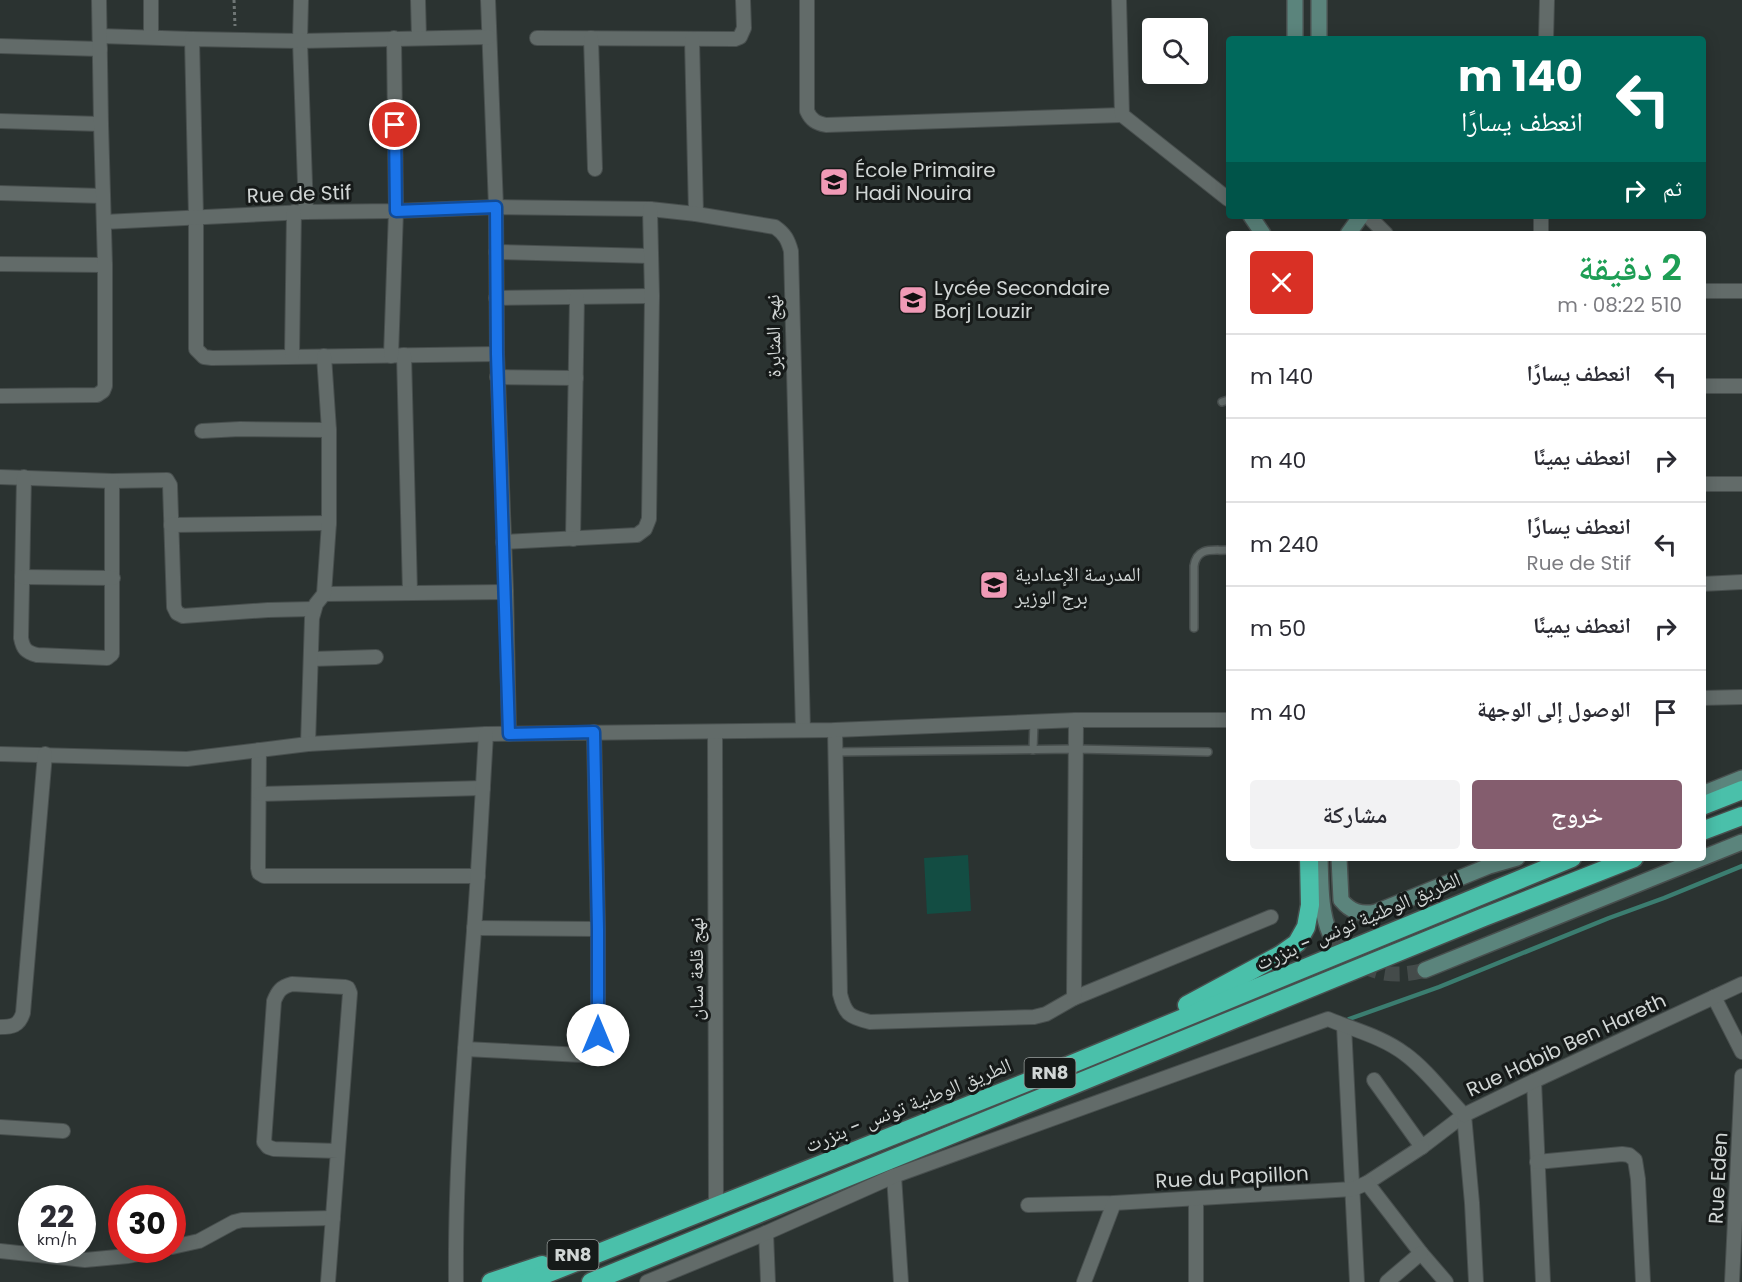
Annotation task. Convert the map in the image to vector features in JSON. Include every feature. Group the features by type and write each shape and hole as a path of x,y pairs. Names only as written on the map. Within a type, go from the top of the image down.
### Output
{"highway":[{"path":"1706,804 1742,790"},
{"path":"1706,830 1742,816"},
{"name":"RN8","path":"1179,1009 1280,955 1297,943 1306,927 1310,905 1309,861"},
{"name":"RN8","path":"1050,1073 1101,1044 1179,1009 1538,861"},
{"name":"الطريق الوطنية تونس - بنزرت","path":"526,1282 1050,1073 1565,861"},
{"name":"RN8","path":"591,1282 1626,861"},
{"name":"RN8","path":"491,1282 655,1230"}],"street":[{"path":"0,396 97,395 103,391 105,386 105,266 99,0"},
{"path":"151,0 151,37"},
{"path":"292,356 300,212 301,0"},
{"path":"418,0 419,38"},
{"path":"488,0 496,207 497,377 509,734"},
{"path":"537,38 735,39 740,37 744,28 743,0"},
{"path":"807,0 807,111 810,118 817,123 1122,115 1226,197"},
{"path":"1119,0 1122,115"},
{"path":"1295,0 1296,36"},
{"path":"1319,0 1319,36"},
{"path":"1546,0 1546,36"},
{"path":"0,46 100,42 151,37 300,41 489,37"},
{"path":"394,38 398,355 410,592"},
{"path":"591,38 595,169"},
{"path":"192,39 196,349 204,357 212,358 497,354"},
{"path":"692,39 696,214"},
{"path":"0,121 101,124"},
{"path":"0,193 103,196"},
{"name":"نهج المثابرة","path":"496,207 650,209 696,214 775,227 788,240 803,730"},
{"name":"Rue de Stif","path":"104,222 300,212 496,207"},
{"path":"503,542 637,535 645,529 649,519 652,296 650,209"},
{"path":"1349,231 1359,219"},
{"path":"1371,219 1383,231"},
{"path":"496,252 650,256"},
{"path":"0,264 105,266"},
{"path":"1706,291 1742,291"},
{"path":"496,298 652,296"},
{"path":"573,539 577,297"},
{"path":"308,744 313,609 324,594 329,523 329,429 324,356"},
{"path":"497,377 576,378"},
{"path":"1706,386 1742,386"},
{"path":"202,431 329,429"},
{"path":"0,477 112,481 165,479 170,485 174,607 177,614 183,616 313,609"},
{"path":"24,477 21,638 23,648 28,653 37,656 111,657 113,651 112,481"},
{"path":"1706,484 1742,484"},
{"path":"171,525 329,523"},
{"path":"22,577 113,578"},
{"path":"1706,584 1742,582"},
{"path":"324,594 506,592"},
{"path":"311,659 376,657"},
{"path":"1706,698 1742,697"},
{"path":"1074,998 1076,720"},
{"path":"0,753 187,759 308,744 486,734 803,730 1076,720 1226,720"},
{"path":"835,729 840,994 844,1010 856,1019 870,1022 1034,1017 1046,1014 1074,998 1271,917"},
{"path":"465,1050 582,1055 591,1052 597,1044 598,929 594,732"},
{"name":"نهج قلعة سنان","path":"715,732 716,1206"},
{"path":"456,1282 457,1187 486,734"},
{"path":"259,750 258,868 259,873 264,876 478,876"},
{"path":"0,1028 18,1024 23,1013 45,754"},
{"path":"1706,792 1742,778"},
{"path":"260,794 483,788"},
{"path":"1706,857 1742,842"},
{"path":"1320,861 1323,904 1330,934"},
{"path":"1339,861 1341,900 1352,911 1366,914 1506,861"},
{"path":"1425,970 1695,861"},
{"path":"474,928 598,929"},
{"path":"328,1282 338,1151 349,990 345,987 292,984 283,986 274,1001 264,1142 268,1147 274,1149 338,1151"},
{"name":"Rue Habib Ben Hareth","path":"894,1176 1328,1019 1392,1045 1405,1054 1464,1115 1742,984"},
{"path":"1714,997 1742,1052"},
{"path":"1344,1026 1357,1282"},
{"name":"Rue Eden","path":"1732,1282 1739,1212 1742,1076"},
{"path":"1374,1080 1422,1147"},
{"path":"1534,1081 1543,1282"},
{"path":"1464,1115 1476,1282"},
{"name":"Rue du Papillon","path":"1028,1205 1196,1199 1353,1189 1367,1183 1422,1147 1464,1115"},
{"path":"0,1128 63,1131"},
{"path":"1538,1162 1622,1154 1629,1155 1635,1160 1643,1282"},
{"path":"647,1282 766,1233 894,1176 901,1282"},
{"path":"1367,1183 1446,1282"},
{"path":"1196,1199 1197,1282"},
{"path":"1084,1282 1114,1203"},
{"path":"186,1244 200,1241 242,1220 333,1218"},
{"path":"766,1233 768,1282"},
{"path":"0,1251 85,1260 108,1256"},
{"path":"1386,1282 1421,1252"}],"lane":[{"path":"1194,628 1196,557 1207,551 1226,550"},
{"path":"1033,750 1034,722"},
{"path":"835,752 1076,749 1208,752"}],"path":[{"path":"234,0 235,40"}],"green space":[{"path":"968,855 971,911 927,914 924,858"}],"waterway":[{"path":"1349,1019 1439,987 1742,866"}],"tunnel":[{"path":"1330,934 1353,959 1370,969 1388,974 1407,974 1425,970"}],"place":[{"name":"École Primaire Hadi Nouira","path":"834,182"},
{"name":"Lycée Secondaire Borj Louzir","path":"913,300"},
{"name":"المدرسة الإعدادية برج الوزير","path":"994,585"}],"route":[{"path":"395,125 396,211 496,207 497,354 509,734 594,732 598,1035"}]}
